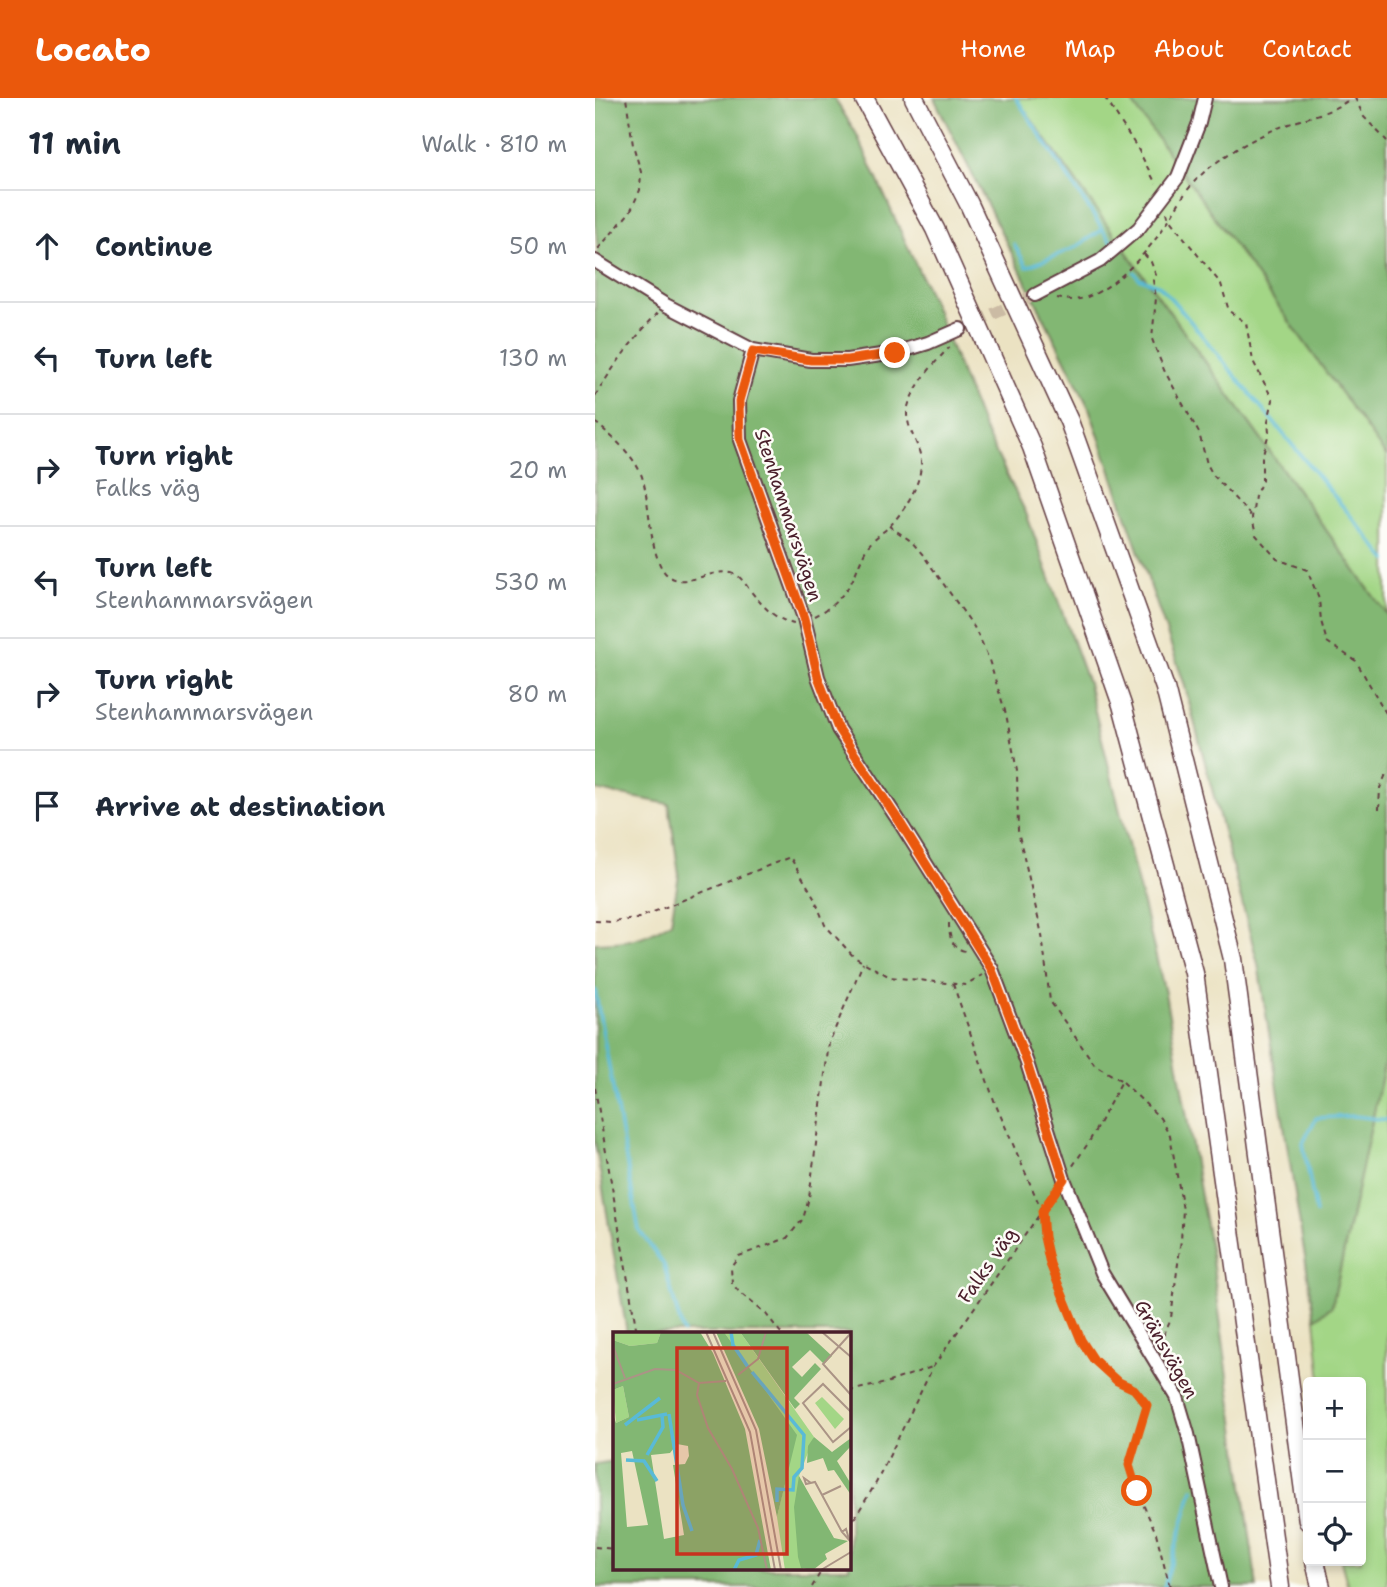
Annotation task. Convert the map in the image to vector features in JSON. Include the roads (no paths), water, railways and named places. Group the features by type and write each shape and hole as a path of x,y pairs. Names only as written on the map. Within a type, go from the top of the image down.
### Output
{"highway":[{"path":"864,98 935,229 1032,447 1122,705 1194,973 1280,1587"},
{"path":"914,98 969,204 1069,421 1165,688 1233,959 1306,1503"},
{"path":"1316,1566 1321,1587"}],"street":[{"path":"1035,295 1100,261 1139,228 1178,177 1199,123 1205,98"},
{"path":"595,261 666,305 753,351 811,360 847,360 895,353 960,329"},
{"name":"Stenhammarsvägen","path":"753,351 739,401 740,440 804,618 818,677 838,729 992,970 1027,1063 1064,1179"},
{"name":"Gränsvägen","path":"1064,1179 1102,1273 1177,1397 1188,1434 1221,1587"}],"waterway":[{"path":"1016,98 1111,242"},
{"path":"1014,244 1027,267 1074,248 1102,230"},
{"path":"1134,272 1139,278 1160,286 1182,311 1387,560"},
{"path":"595,990 639,1230 664,1265 683,1332"},
{"path":"1316,1213 1303,1143 1316,1118 1354,1116 1387,1120"},
{"path":"1164,1587 1193,1489"}],"tunnel":[{"path":"960,329 1035,295"}]}
